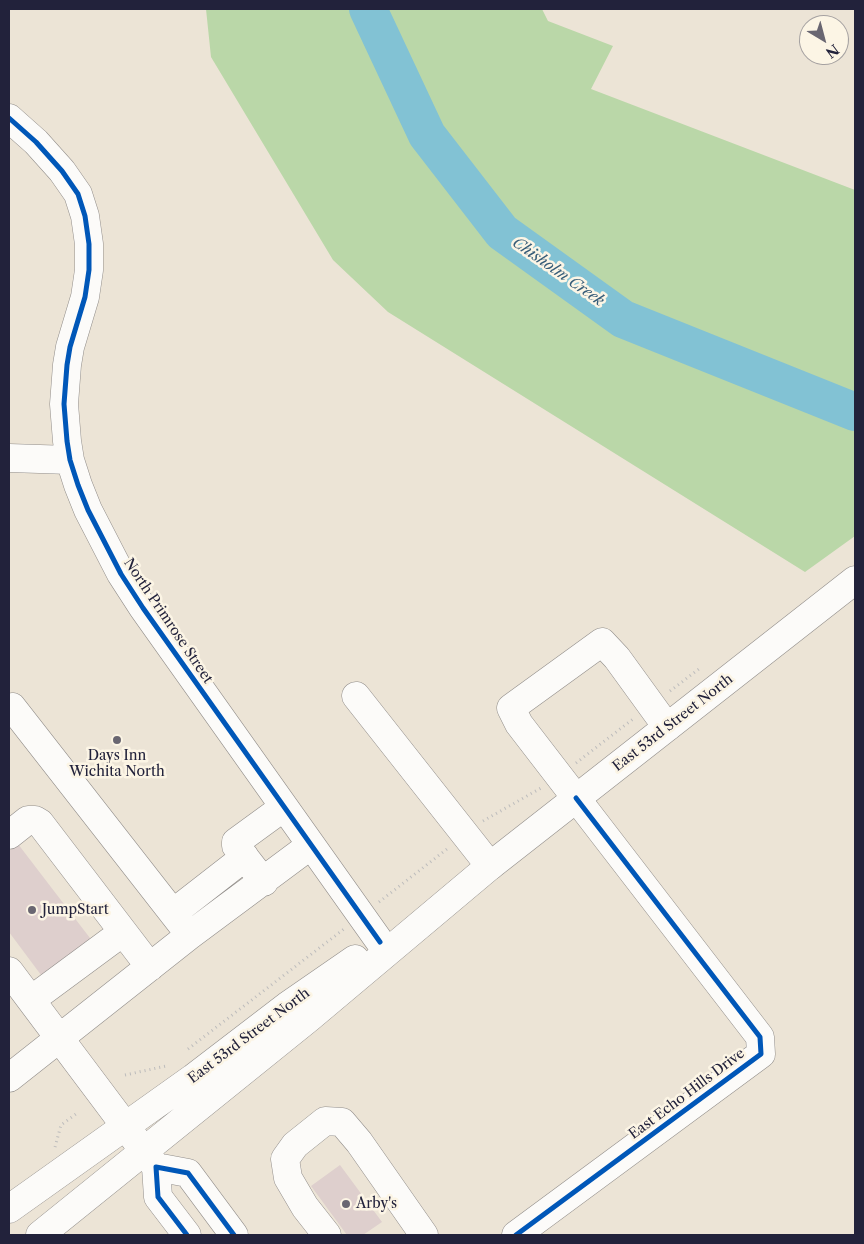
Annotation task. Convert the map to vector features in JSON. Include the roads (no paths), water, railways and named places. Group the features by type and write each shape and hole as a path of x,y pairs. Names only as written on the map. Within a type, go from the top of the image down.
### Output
{"street":[{"name":"North Primrose Street","path":"9,118 36,142 62,171 78,194 85,216 89,244 89,270 85,297 70,347 64,404 70,460 88,510 120,574 380,942"},
{"path":"9,458 70,460"},
{"name":"East 53rd Street North","path":"40,1235 149,1159 160,1139 309,1018 490,866 855,580"},
{"path":"576,798 519,724 511,708 602,642 617,658 667,727"},
{"path":"356,696 490,866"},
{"path":"12,707 190,935"},
{"name":"East Echo Hills Drive","path":"516,1235 761,1054 760,1037 576,798"},
{"path":"264,882 236,846 236,842 284,807"},
{"path":"9,835 28,820 35,820 40,823 150,967"},
{"path":"9,1078 190,935 312,845"},
{"path":"173,913 245,858"},
{"name":"East 53rd Street North","path":"9,1209 193,1078 287,1006 490,866"},
{"path":"31,1000 123,932"},
{"path":"9,971 149,1159 158,1197 187,1235"},
{"path":"328,1235 305,1207 288,1178 286,1159 295,1145 325,1121 342,1122 359,1142 424,1235"},
{"path":"149,1159 188,1173 234,1235"}],"waterway":[{"name":"Chisholm Creek","path":"368,9 427,135 502,232 623,319 855,412"}],"place":[{"name":"Days Inn Wichita North","path":"117,740"},
{"name":"JumpStart","path":"32,910"},
{"name":"Arby's","path":"346,1204"}]}
